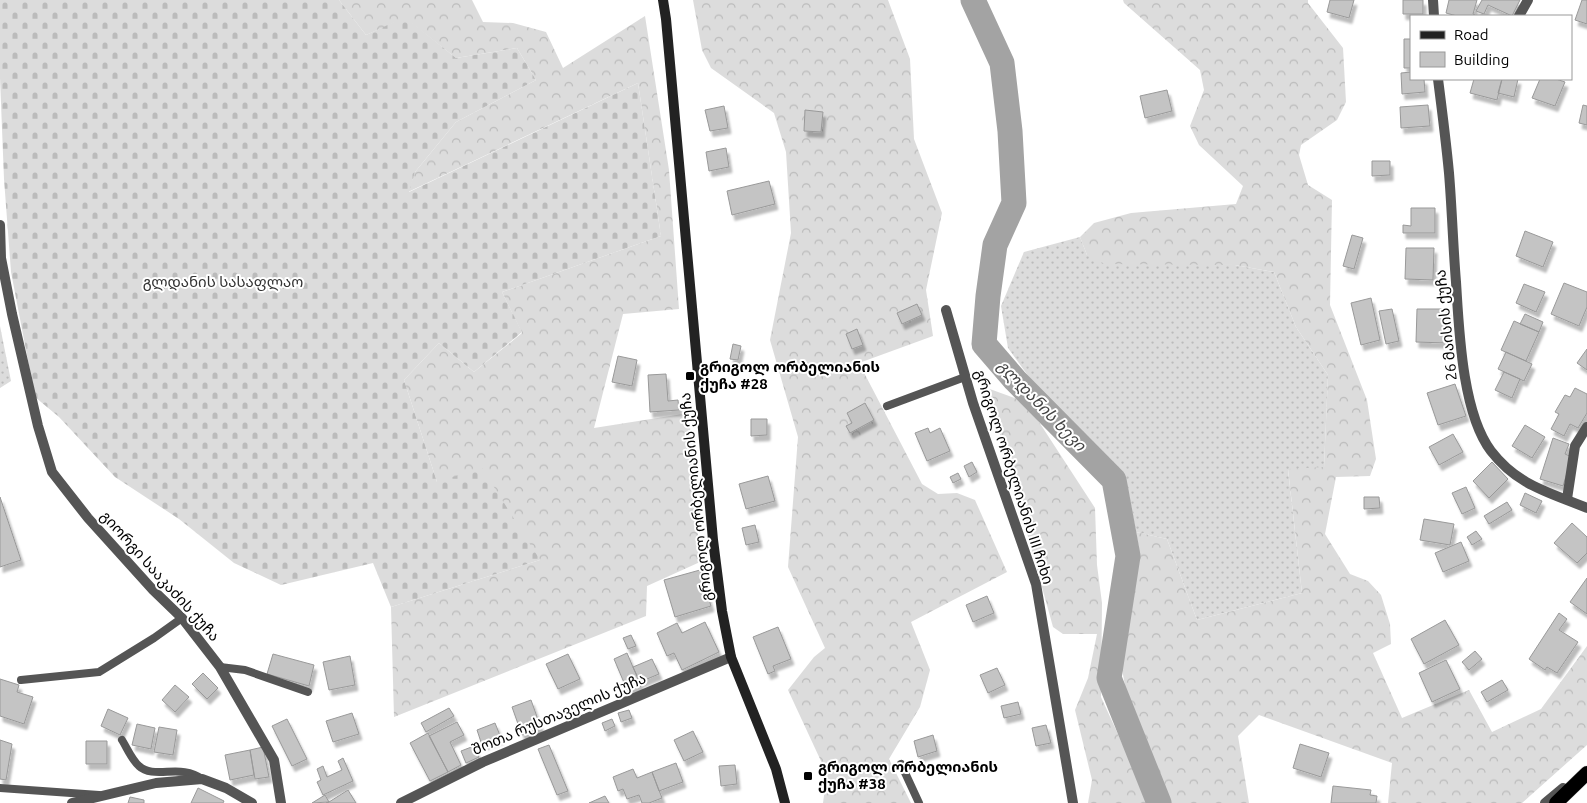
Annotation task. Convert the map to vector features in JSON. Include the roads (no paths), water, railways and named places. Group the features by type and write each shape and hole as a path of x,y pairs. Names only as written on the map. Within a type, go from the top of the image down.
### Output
{"highway":[{"path":"1556,803 1587,773"}],"main road":[{"name":"გრიგოლ ორბელიანის ქუჩა","path":"662,0 666,19 722,611 731,657 776,769 785,803"}],"street":[{"path":"1433,0 1434,15"},
{"path":"1520,15 1528,0"},
{"name":"26 მაისის ქუჩა","path":"1438,80 1449,171 1459,336 1473,410 1483,438 1490,450 1506,467 1530,485 1587,508"},
{"name":"გიორგი სააკაძის ქუჩა","path":"0,225 1,258 38,426 52,472 88,518 182,618 220,667 274,760 281,803"},
{"name":"გრიგოლ ორბელიანის III ჩიხი","path":"946,310 965,377 1036,584 1073,803"},
{"path":"1567,500 1575,446 1587,427"},
{"name":"შოთა რუსთაველის ქუჩა","path":"401,803 483,762 731,657"},
{"path":"1544,803 1560,791 1587,764"},
{"path":"72,803 156,783 202,779 226,788 252,803"}],"lane":[{"path":"887,406 965,377"},
{"path":"21,680 99,672 182,618"},
{"path":"220,667 245,670 308,692"},
{"path":"122,740 138,766 147,771 194,773 202,779"},
{"path":"901,764 919,803"},
{"path":"0,788 103,795"}],"waterway":[{"name":"გლდანის ხევი","path":"973,0 1002,63 1010,131 1014,203 995,245 984,344 1015,380 1114,480 1128,556 1109,678 1159,803"}],"place":[{"name":"გრიგოლ ორბელიანის ქუჩა #28","path":"690,376"},
{"name":"გრიგოლ ორბელიანის ქუჩა #38","path":"808,776"}],"park label":[{"name":"გლდანის სასაფლაო","path":"223,282"}]}
